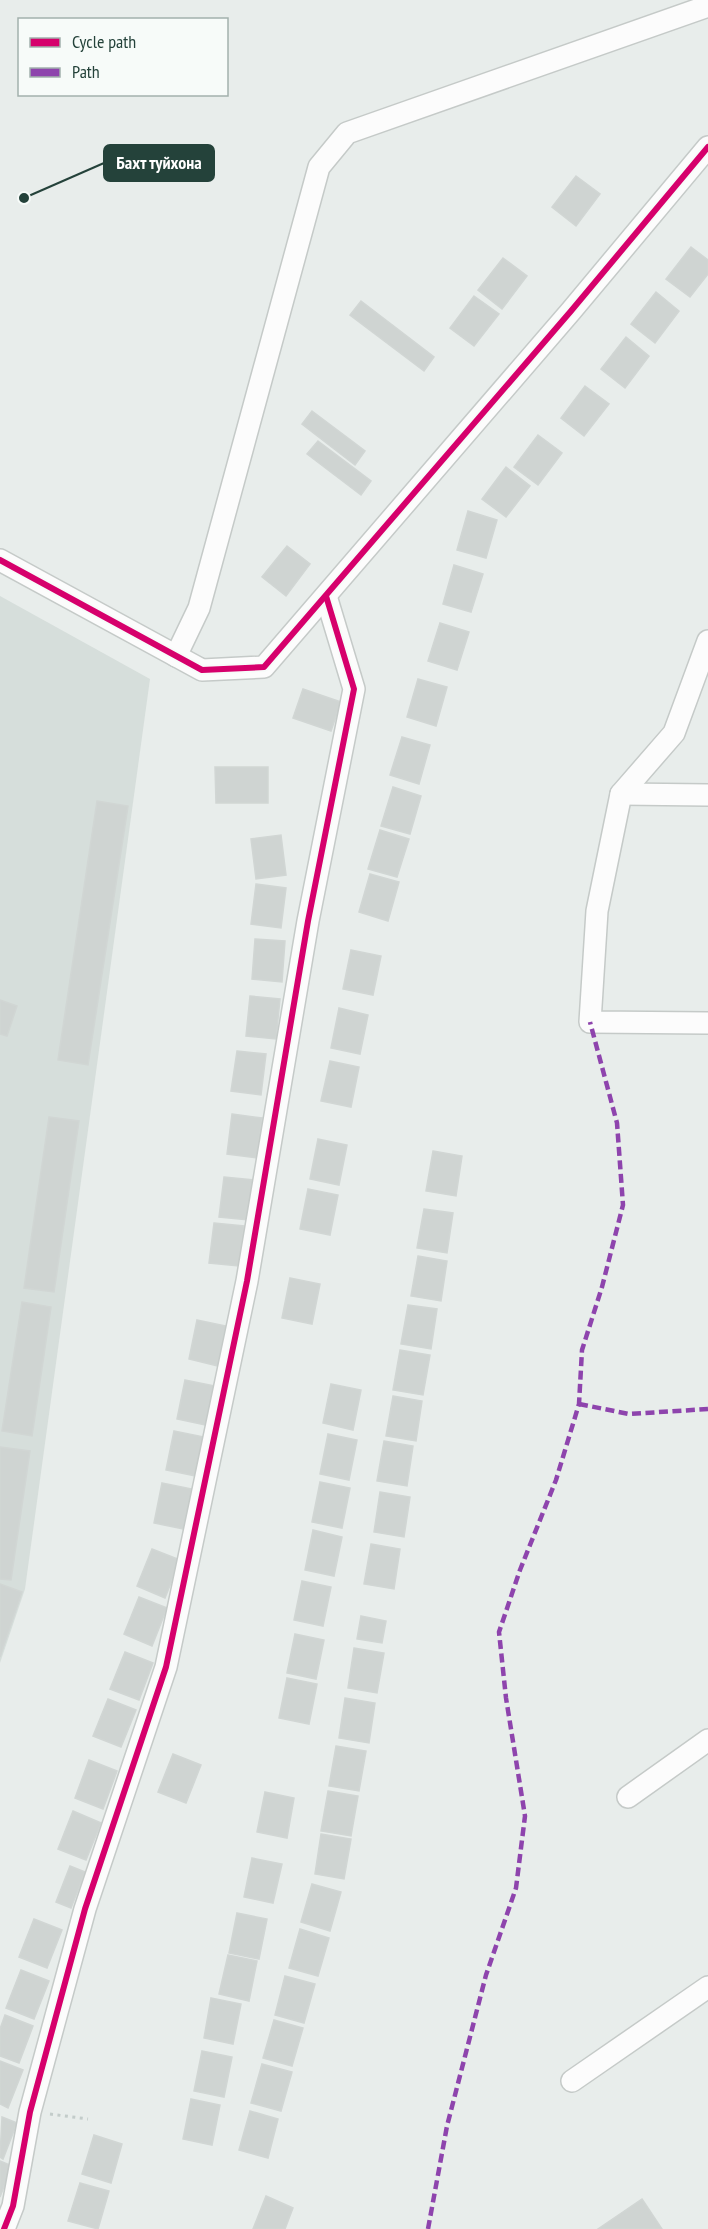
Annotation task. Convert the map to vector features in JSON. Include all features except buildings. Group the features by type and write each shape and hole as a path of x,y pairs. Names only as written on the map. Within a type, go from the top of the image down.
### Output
{"street":[{"path":"176,656 199,608 319,167 346,133 708,6"},
{"path":"0,560 202,670 264,668 708,147"},
{"path":"4,2229 13,2206 30,2112 85,1909 166,1667 247,1281 308,921 354,689 326,596"},
{"path":"708,641 674,733 621,794 597,911 590,1022 708,1023"},
{"path":"621,794 708,795"},
{"path":"628,1797 708,1740"},
{"path":"572,2081 708,1987"}],"path":[{"path":"30,2112 88,2119"}],"shaded area":[{"path":"0,596 150,679 25,1589 0,1663"}],"marked path":[{"path":"428,2229 447,2126 486,1975 516,1888 525,1816 506,1698 499,1632 520,1570 556,1480 579,1404 582,1350 602,1287 623,1205 617,1123 590,1022"},
{"path":"579,1404 629,1414 708,1409"}],"cycle path":[{"path":"0,560 202,670 264,667 571,311 708,147"},
{"path":"4,2229 13,2206 30,2112 85,1909 166,1667 247,1281 308,921 354,689 326,596"}],"place":[{"name":"Бахт туйхона","path":"24,198"}]}
